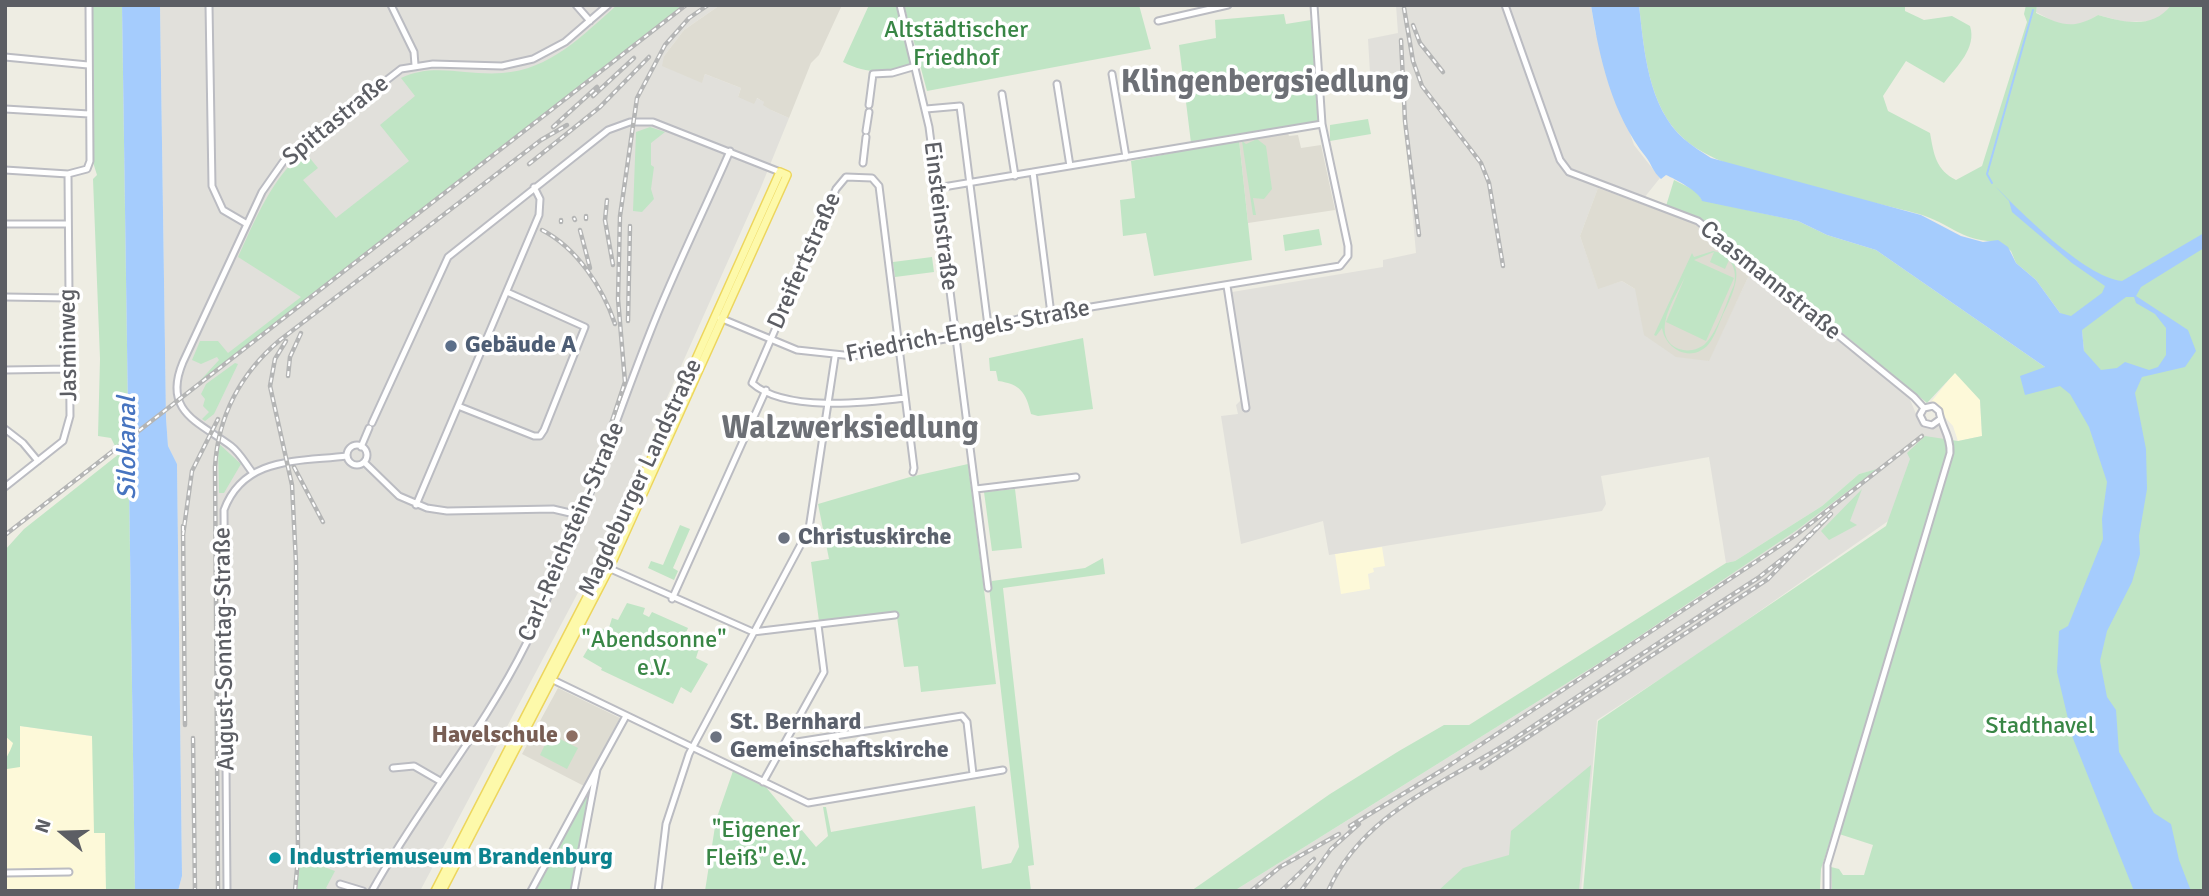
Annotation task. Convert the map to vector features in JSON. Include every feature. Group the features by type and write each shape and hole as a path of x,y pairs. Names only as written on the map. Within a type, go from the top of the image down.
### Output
{"main road":[{"name":"Magdeburger Landstraße","path":"442,891 553,680 783,174"},
{"name":"Magdeburger Landstraße","path":"435,891 606,568"}],"street":[{"path":"5,170 68,174 87,169 89,5"},
{"path":"209,5 212,186 223,210 247,224"},
{"path":"391,5 414,52 415,65"},
{"path":"576,5 590,21"},
{"name":"Spittastraße","path":"252,472 232,447 194,422 178,399 176,385 183,362 266,185 289,156 392,75 415,65 492,66 522,62 559,46 608,5"},
{"name":"Einsteinstraße","path":"900,5 926,109 988,588"},
{"path":"1158,21 1228,5"},
{"path":"937,188 1322,124 1314,5"},
{"name":"Caasmannstraße","path":"1505,5 1560,160 1569,172 1698,221 1924,408 1936,408 1939,420 1932,425 1924,423 1920,415 1924,408"},
{"path":"5,57 88,65"},
{"path":"862,170 873,74 892,73 916,66"},
{"path":"1112,74 1126,157"},
{"path":"1057,83 1070,166"},
{"path":"1002,94 1016,176"},
{"name":"Einsteinstraße","path":"926,109 960,106 988,326"},
{"path":"5,109 89,114"},
{"path":"361,447 441,266 457,247 608,130 642,120 664,125 783,174"},
{"name":"Friedrich-Engels-Straße","path":"719,317 807,353 835,357 899,349 988,326 1051,314 1340,266 1348,256 1348,246 1322,124"},
{"name":"Carl-Reichstein-Straße","path":"372,891 511,674 583,516 653,324 730,151"},
{"name":"Dreifertstraße","path":"770,340 838,184 862,170 876,180 879,186 899,349"},
{"path":"1034,172 1051,314"},
{"name":"Jasminweg","path":"5,487 63,440 70,416 68,174"},
{"path":"416,505 541,210 540,199 534,187"},
{"path":"5,224 68,224"},
{"path":"1227,286 1246,408"},
{"path":"458,406 534,436 540,436 544,430 585,327 507,292"},
{"path":"5,297 69,298"},
{"path":"770,340 752,383 766,390 826,404 905,398"},
{"path":"899,349 913,472"},
{"path":"658,891 666,824 692,747 809,529 835,357"},
{"path":"5,370 70,369"},
{"path":"672,599 766,390"},
{"path":"1827,891 1827,865 1950,453 1951,441 1939,420"},
{"path":"5,429 23,443 38,461"},
{"path":"347,456 352,447 361,447 366,451 364,462"},
{"path":"252,472 279,463 347,456"},
{"path":"347,456 354,464 364,462"},
{"path":"364,462 395,492 416,505 447,511 553,509 583,516"},
{"name":"August-Sonntag-Straße","path":"227,891 223,520 229,497 252,472"},
{"path":"976,489 1076,477"},
{"path":"606,568 744,630 818,625 895,615"},
{"path":"763,782 824,669 818,625"},
{"path":"553,680 798,800 815,804 1003,770"},
{"path":"531,891 626,716"},
{"path":"784,744 962,716 967,722 973,774"},
{"path":"393,768 414,766 440,781"},
{"path":"574,891 597,769"},
{"path":"5,873 69,872"},
{"path":"340,884 363,891"}],"shaded area":[{"path":"160,5 720,5 684,30 664,56 702,82 705,74 741,88 738,97 756,98 765,102 771,110 789,118 761,187 591,568 420,891 178,891 182,876 177,464 168,446 166,418"},
{"path":"720,5 842,5 819,55 811,63 789,118 763,105 764,102 757,98 754,104 738,97 741,88 705,74 702,83 662,66 664,56 684,30"},
{"path":"1396,5 1591,5 1595,31 1634,145 1660,178 1644,198 1600,183 1580,236 1598,288 1622,281 1635,289 1708,361 1751,271 1909,397 1921,426 1938,421 1946,428 1951,441 1901,512 1697,655 1597,720 1581,891 1234,891 1604,660 1797,530 1875,470 1859,474 1822,506 1735,561 1726,563 1709,457 1601,476 1606,504 1602,511 1329,555 1323,521 1241,544 1221,416 1238,414 1236,405 1242,399 1226,293 1383,267 1383,260 1416,253 1400,73 1370,73 1368,39 1398,33"},
{"path":"2037,5 2171,5 2165,13 2151,21 2125,22 2098,15 2081,25 2064,27 2036,12"},
{"path":"1288,133 1289,136 1298,135 1301,148 1321,145 1335,210 1248,223 1239,140"},
{"path":"1598,188 1694,223 1751,271 1709,361 1676,357 1644,335 1635,289 1622,281 1598,289 1580,236"},
{"path":"1955,372 1980,400 1982,436 1958,441 1953,426 1931,402"},
{"path":"1382,547 1385,566 1373,568 1374,572 1368,574 1370,589 1341,594 1335,554"},
{"name":"Havelschule","path":"558,688 620,718 584,786 522,754"},
{"path":"13,725 104,738 106,891 5,891 5,730"}],"green space":[{"path":"91,5 122,5 135,891 106,891 105,833 94,833 92,736 20,726 20,767 7,769 6,765 13,743 5,736 5,550 24,529 119,454 111,438 98,436 100,359 93,179 97,175 92,159"},
{"path":"617,5 683,5 197,384 219,360 217,357 201,364 192,360 200,341 218,341 228,353 301,297 238,257 273,187 304,151 318,168 303,180 336,218 409,161 380,125 415,96 401,78 413,73 438,70 502,73 535,65 565,49"},
{"path":"869,5 897,5 913,64 895,70 878,71 860,69 843,62"},
{"name":"Altstädtischer Friedhof","path":"904,5 1139,5 1151,49 927,91"},
{"name":"Stadthavel","path":"1639,5 1905,5 1905,11 1924,20 1952,16 1970,26 1971,42 1965,56 1944,83 1906,61 1883,96 1888,111 1930,133 1940,167 1956,180 1982,166 2027,22 2024,14 2026,5 2037,5 2036,13 2074,24 2098,15 2127,22 2147,21 2164,13 2171,5 2204,5 2204,891 1832,891 1831,867 1839,869 1843,875 1864,875 1873,845 1833,832 1821,869 1820,889 1583,891 1598,721 1886,526 1910,459 1907,453 1925,436 1958,441 1982,436 1980,400 1955,373 1927,403 1834,326 1835,319 1831,316 1824,319 1702,220 1666,206 1674,180 1698,192 1702,200 1798,221 1827,235 1876,250 2045,367 2025,395 2084,351 2082,331 2060,313 2036,280 2016,263 2011,251 1998,241 1966,236 1919,214 1761,175 1703,152 1683,138 1671,125 1655,94 1646,58"},
{"path":"1284,14 1286,24 1311,20 1318,122 1191,143 1179,45 1216,38 1215,20"},
{"path":"1368,119 1371,134 1330,141 1330,125"},
{"path":"650,127 665,132 651,143 651,165 654,167 651,189 654,199 642,212 633,211 636,132"},
{"path":"1257,139 1266,146 1272,189 1264,199 1253,198 1256,215 1253,215 1242,141 1246,144"},
{"path":"1239,140 1252,260 1154,276 1146,233 1123,236 1120,200 1135,198 1131,161"},
{"path":"1319,229 1322,245 1285,251 1283,235"},
{"path":"1713,251 1725,255 1732,261 1736,269 1736,278 1731,298 1716,332 1707,346 1700,351 1686,353 1679,351 1668,342 1662,328 1654,335 1692,253 1694,257","holes":["1714,252 1710,262 1725,269 1729,260 1733,266 1735,278 1734,285 1718,324 1705,344 1693,350 1679,349 1670,343 1665,326 1667,315 1671,305 1685,277 1666,322 1706,341 1734,278 1694,260"]},
{"path":"932,257 934,272 895,277 893,262"},
{"path":"1083,338 1093,409 1038,416 1031,414 1021,390 1012,384 998,381 996,371 990,371 989,358"},
{"path":"235,363 238,364 214,414 205,421 202,419 209,412 203,406 205,399 201,394 206,384"},
{"path":"218,443 241,464 224,493 219,493"},
{"path":"968,464 996,684 921,692 918,666 904,667 897,617 819,621 811,562 829,559 818,504 910,477"},
{"path":"1877,469 1797,530 1604,660 1234,891 1191,891 1330,794 1399,751 1444,725 1469,725 1726,563 1735,561 1822,506 1859,474"},
{"path":"1015,489 1022,548 992,551 984,492"},
{"path":"1862,489 1850,521 1857,525 1829,540 1821,531"},
{"path":"680,525 690,529 673,568 678,571 674,580 648,568 651,561 663,565"},
{"name":"\"Eigener Fleiß\" e.V.","path":"1103,558 1105,574 1003,588 1034,865 1028,866 1031,891 705,891 716,820 733,771 765,786 816,847 828,836 823,807 826,807 831,832 975,806 982,869 1011,863 1019,847 989,587 992,581 1085,568"},
{"name":"\"Abendsonne\" e.V.","path":"627,603 645,608 643,614 649,617 652,612 688,628 685,635 701,642 696,658 708,664 691,693 681,687 673,704 601,670 602,668 583,657 600,628 608,631 612,618 618,620"},
{"path":"550,734 578,748 567,769 540,755"},
{"path":"1591,765 1579,891 1438,891 1463,868 1509,855 1511,831"},
{"path":"588,788 592,789 573,891 534,891"},
{"path":"300,858 335,871 326,888 330,891 297,891"}],"water":[{"path":"122,5 160,5 166,418 168,446 177,464 182,876 178,891 135,891"},
{"path":"1591,5 1639,5 1646,59 1662,111 1684,139 1711,158 1921,215 1961,236 1983,242 1998,240 2008,247 2016,263 2036,280 2060,313 2071,316 2102,293 2105,286 2072,263 2012,212 2009,201 1992,183 2071,255 2089,268 2122,281 2204,233 2204,248 2141,287 2136,296 2188,330 2196,351 2185,367 2142,377 2135,393 2146,449 2147,489 2139,536 2140,554 2132,582 2107,631 2100,661 2107,697 2116,710 2119,752 2154,813 2171,824 2179,860 2191,891 2134,891 2072,736 2057,672 2059,631 2068,626 2103,539 2102,519 2107,482 2089,427 2070,394 2060,386 2025,395 2020,376 2045,367 1876,250 1827,235 1798,221 1702,201 1692,190 1675,179 1666,175 1661,179 1624,123 1609,85","holes":["2126,297 2134,297 2136,303 2155,314 2166,328 2166,355 2158,367 2149,370 2125,362 2117,368 2101,370 2084,351 2082,330"]}],"waterway":[{"path":"1992,183 1987,174 2033,10"}],"railway":[{"path":"5,535 686,5"},
{"path":"603,448 625,382 618,299 620,216 637,98 665,45 689,18 708,5"},
{"path":"1404,8 1413,61 1422,86 1481,163 1489,183 1503,266"},
{"path":"1413,25 1420,43 1443,72"},
{"path":"1401,40 1405,121 1419,235"},
{"path":"529,164 600,107 649,57"},
{"path":"593,96 634,58"},
{"path":"553,127 597,87"},
{"path":"218,891 215,467 221,430 234,397 254,367 280,340 541,140 567,125"},
{"path":"607,200 605,220 613,265"},
{"path":"628,321 630,226"},
{"path":"542,230 566,247 587,270 615,324"},
{"path":"580,230 590,268"},
{"path":"288,376 290,357 301,333"},
{"path":"286,341 275,359 270,386 292,485 296,563 298,858 295,891"},
{"path":"183,535 192,471 218,419"},
{"path":"1350,826 1444,769 1796,535 1922,436"},
{"path":"294,467 323,522"},
{"path":"1328,891 1343,864 1362,840 1384,820 1434,786 1514,739 1758,578 1795,549 1831,514 1768,579 1481,768"},
{"path":"183,526 185,725"},
{"path":"193,738 195,891"},
{"path":"1301,891 1331,849 1359,824"},
{"path":"1251,891 1280,867 1339,834"},
{"path":"1281,891 1314,859"}],"place":[{"name":"Gebäude A","path":"451,346"},
{"name":"Christuskirche","path":"784,538"},
{"name":"Havelschule","path":"572,736"},
{"name":"St. Bernhard Gemeinschaftskirche","path":"716,737"},
{"name":"Industriemuseum Brandenburg","path":"275,858"}],"district":[{"name":"Klingenbergsiedlung","path":"1265,84"},
{"name":"Walzwerksiedlung","path":"850,430"}],"water label":[{"name":"Silokanal","path":"128,448"}]}
